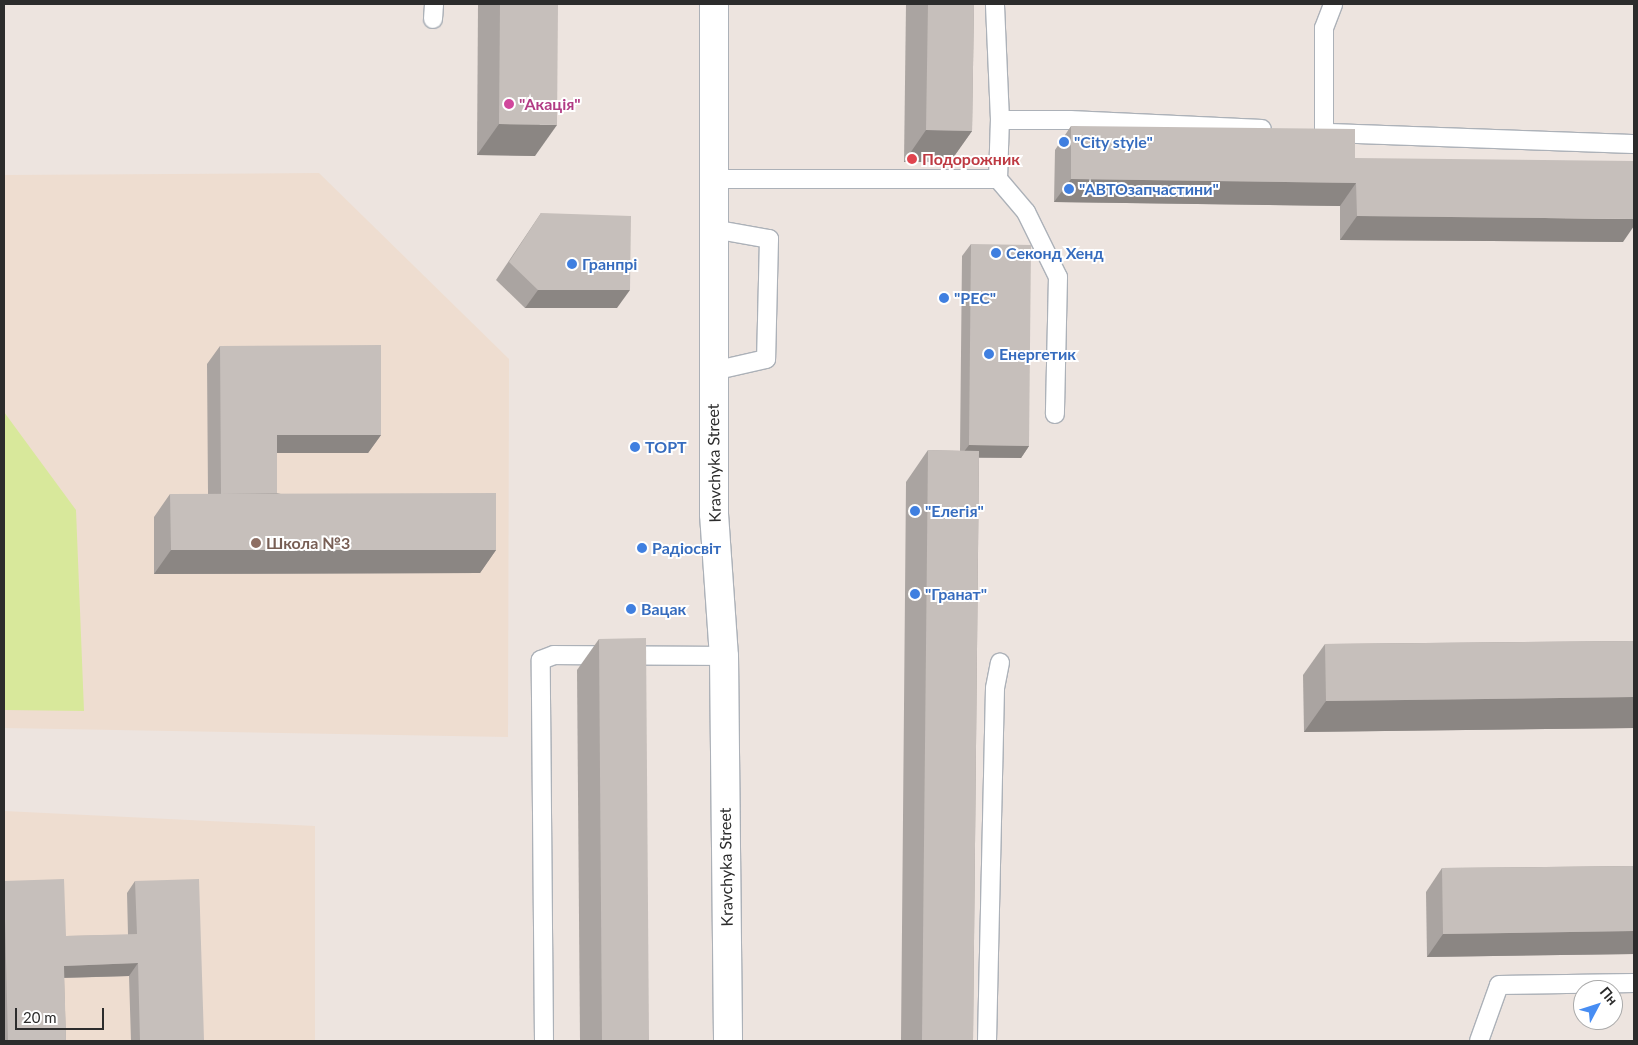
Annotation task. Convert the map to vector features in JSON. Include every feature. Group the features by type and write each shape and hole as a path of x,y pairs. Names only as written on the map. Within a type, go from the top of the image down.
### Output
{"street":[{"name":"Kravchyka Street","path":"714,4 712,179 714,514 724,656 728,1041"}],"lane":[{"path":"994,4 1000,120 998,179 1026,212 1058,277 1055,414"},
{"path":"1324,132 1324,28 1333,4"},
{"path":"1000,120 1070,120 1275,130"},
{"path":"1304,132 1634,144"},
{"path":"712,179 998,179"},
{"path":"713,229 769,239 766,359 713,370"},
{"path":"544,1041 541,660 554,655 724,656"},
{"path":"987,1041 995,688 1000,662"},
{"path":"1479,1041 1499,985 1634,983"}],"shaded area":[{"name":"Школа №3","path":"319,173 509,359 508,737 4,728 4,175"},
{"path":"4,811 315,826 315,1041 4,1041"}],"green space":[{"path":"4,412 76,510 84,711 4,710"}],"building":[{"path":"500,4 558,4 557,125 499,124"},
{"path":"928,4 974,4 972,131 926,130"},
{"path":"1071,126 1355,129 1355,158 1634,161 1634,219 1357,216 1356,183 1071,179"},
{"path":"541,213 631,216 630,290 538,290 509,262"},
{"path":"971,244 1031,245 1029,446 969,445"},
{"path":"381,345 381,435 277,435 277,493 221,494 220,346"},
{"path":"928,450 979,451 973,1041 922,1041"},
{"path":"496,493 496,550 171,550 170,494"},
{"path":"646,638 649,1041 602,1041 599,639"},
{"path":"1634,641 1634,697 1326,701 1325,644"},
{"path":"1634,866 1634,931 1443,934 1442,868"},
{"path":"64,879 66,936 137,934 135,881 199,879 204,1040 140,1041 138,963 64,966 66,1041 8,1041 4,881"}],"place":[{"name":"\"Акація\"","path":"509,104"},
{"name":"\"City style\"","path":"1064,142"},
{"name":"Подорожник","path":"912,159"},
{"name":"\"АВТОзапчастини\"","path":"1069,189"},
{"name":"Секонд Хенд","path":"996,253"},
{"name":"Гранпрі","path":"572,264"},
{"name":"\"РЕС\"","path":"944,298"},
{"name":"Енергетик","path":"989,354"},
{"name":"ТОРТ","path":"635,447"},
{"name":"\"Елегія\"","path":"915,511"},
{"name":"Школа №3","path":"256,543"},
{"name":"Радіосвіт","path":"642,548"},
{"name":"\"Гранат\"","path":"915,594"},
{"name":"Вацак","path":"631,609"}]}
